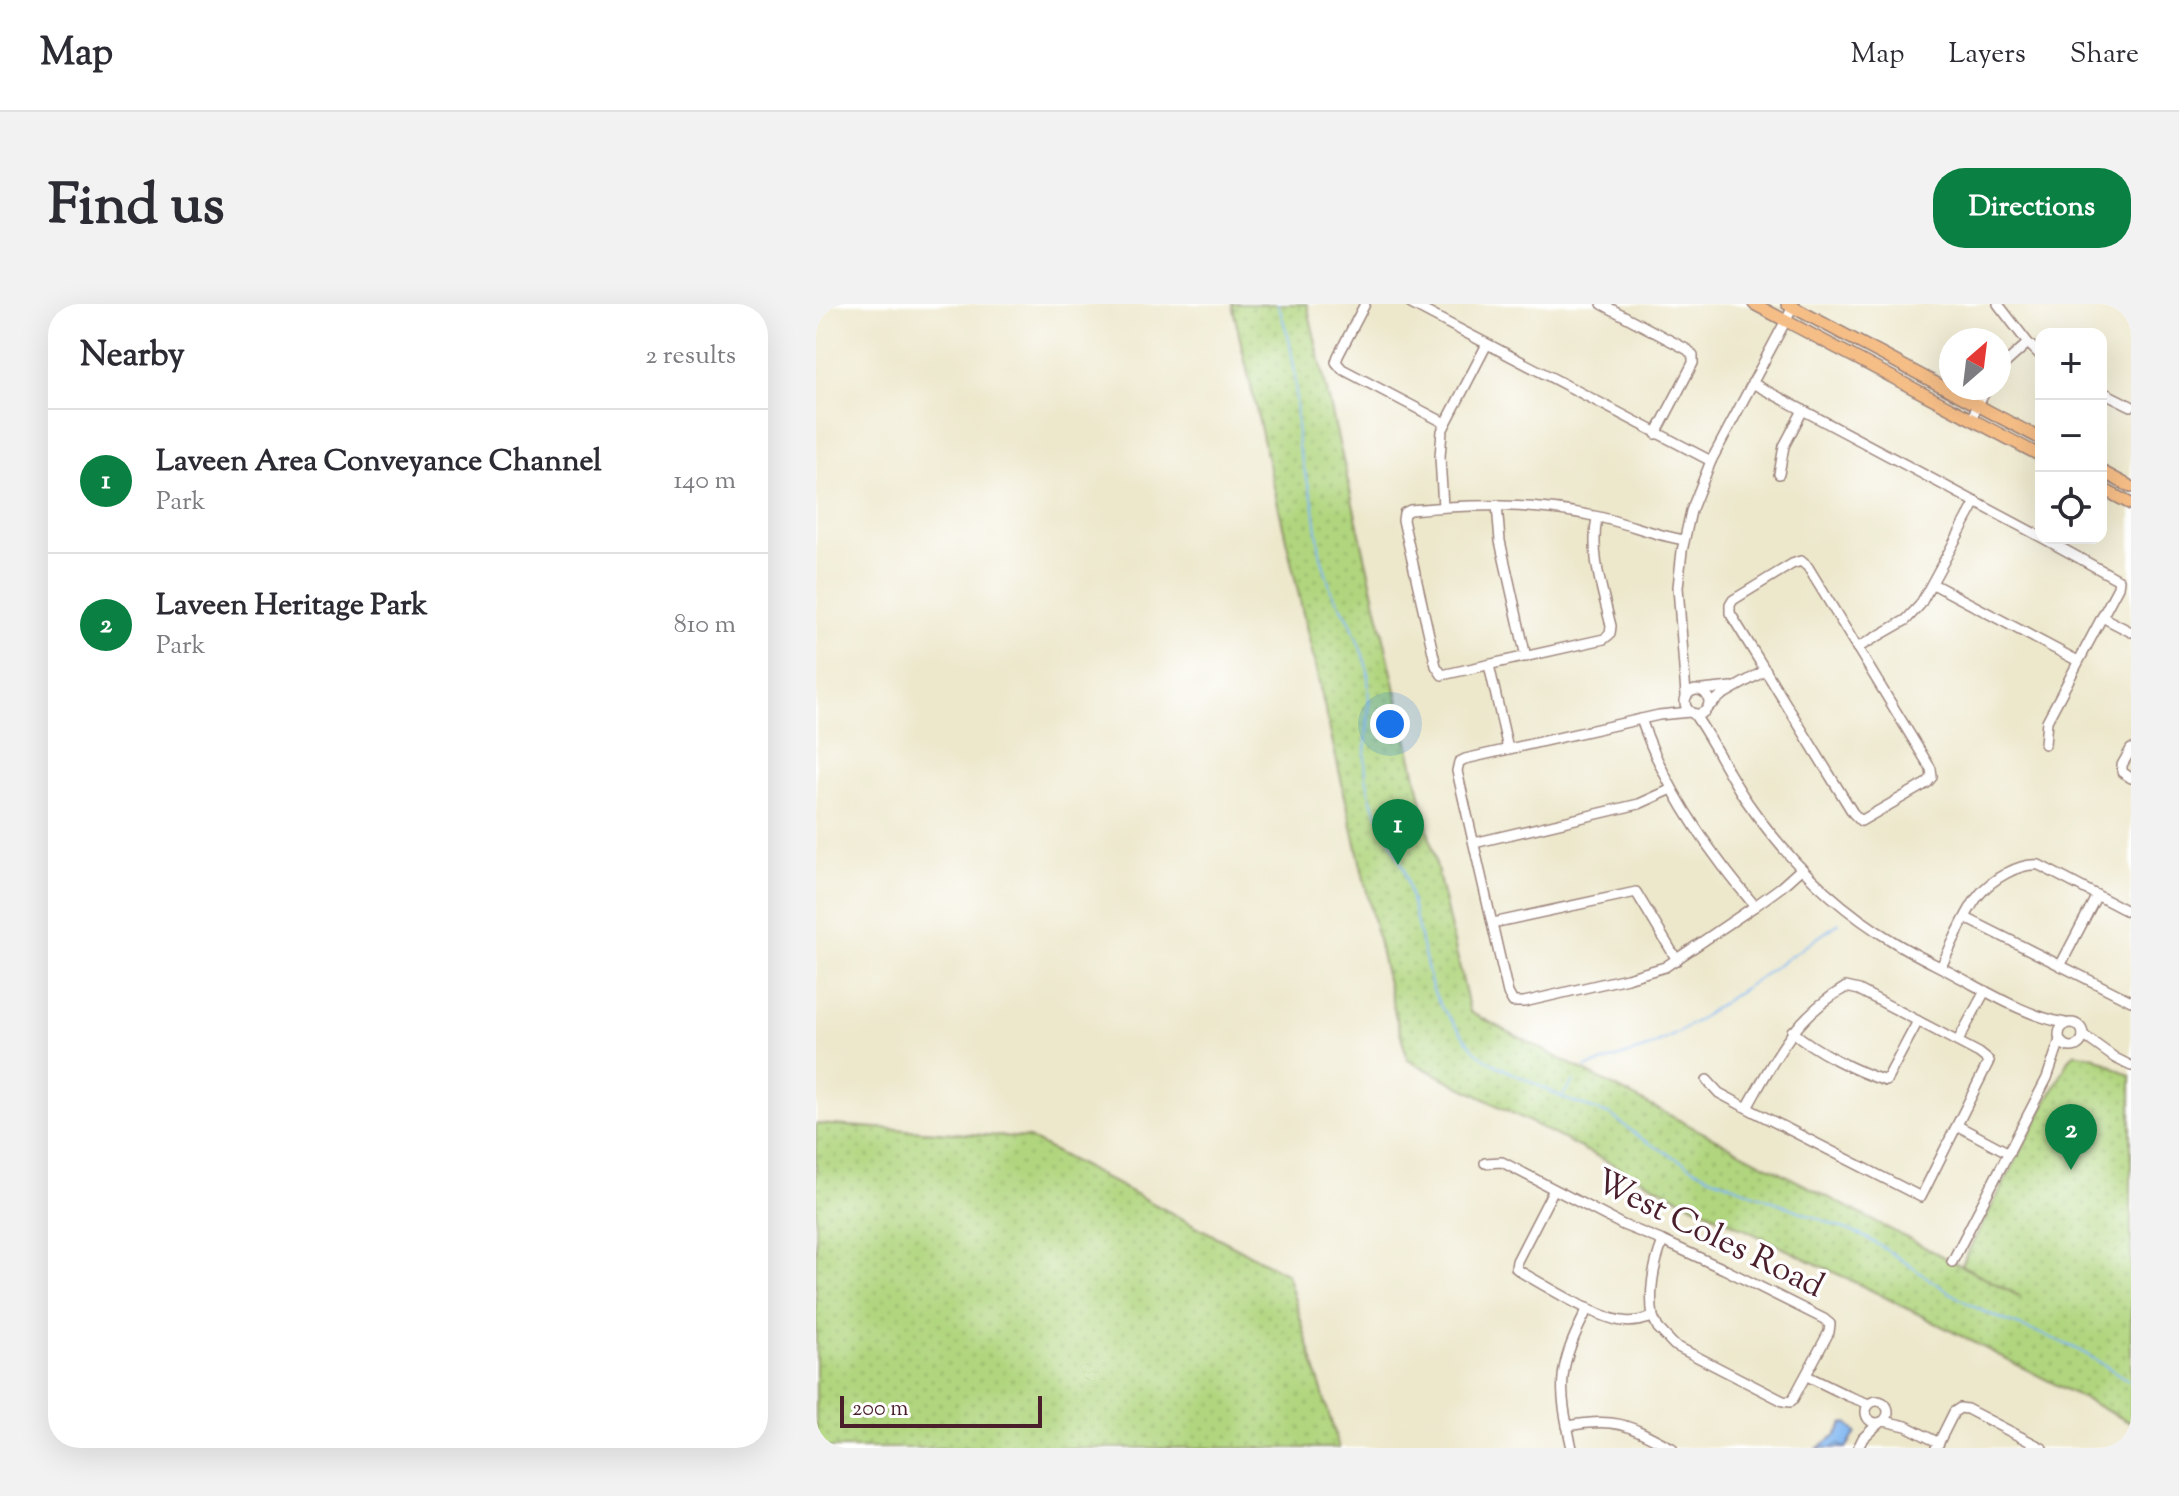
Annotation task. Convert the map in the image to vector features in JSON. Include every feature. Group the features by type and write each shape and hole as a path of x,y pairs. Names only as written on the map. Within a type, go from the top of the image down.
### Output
{"main road":[{"path":"1754,304 2035,453"},
{"path":"1790,306 2035,436"},
{"path":"2103,472 2131,487"},
{"path":"2107,491 2131,504"}],"street":[{"path":"1365,304 1336,362 1342,369 1445,423"},
{"path":"1411,304 1711,461"},
{"path":"1602,304 1688,350 1693,356 1693,363 1656,434"},
{"path":"1998,304 2035,350"},
{"path":"2121,304 2131,309"},
{"path":"1790,306 1786,321 1711,461 1691,511 1684,540 1678,603 1685,660 1685,706 1715,746 1746,800 1781,847 1801,869 1861,921 1893,942 2027,1012 2049,1027 2066,1046 2115,1058"},
{"path":"2011,358 2028,343"},
{"path":"1443,507 1440,445 1445,423 1487,344"},
{"path":"1752,383 2035,533"},
{"path":"2107,394 2131,406"},
{"path":"1971,419 1981,400"},
{"path":"1779,474 1784,446 1803,410"},
{"path":"1857,648 1906,620 1924,600 1976,502"},
{"path":"1597,517 1595,557 1611,626 1610,634 1604,639 1442,675 1436,666 1403,520 1404,513 1443,507 1497,505 1544,508 1597,517 1684,540"},
{"path":"1497,505 1500,541 1526,657"},
{"path":"2045,744 2047,721 2119,580 2055,544"},
{"path":"1801,561 1808,567 1857,648 1931,769 1932,777 1927,783 1861,821 1853,813 1730,613 1730,605 1733,600 1801,561"},
{"path":"1933,584 2078,661"},
{"path":"2102,617 2131,632"},
{"path":"1685,660 1701,690 1708,696 1708,723 1715,746"},
{"path":"1489,665 1508,749"},
{"path":"1766,670 1715,699 1701,713 1659,715 1508,749 1459,762 1457,771 1508,993 1513,1002 1524,1002 1665,967 1755,906 1801,869"},
{"path":"1659,715 1692,690 1735,687"},
{"path":"1641,719 1672,789 1701,837 1755,906"},
{"path":"2131,749 2122,765 2122,772 2131,778"},
{"path":"1474,843 1639,804 1672,789"},
{"path":"1941,967 1980,893 2023,865 2039,865 2131,913"},
{"path":"1493,923 1636,892 1677,960"},
{"path":"2060,966 2097,895"},
{"path":"1966,918 2131,1001"},
{"path":"1707,1080 1719,1093 1747,1108 1921,1197 1989,1061 1958,1041 1859,990 1846,987 1821,1002 1792,1031 1747,1108"},
{"path":"1958,1041 1985,991"},
{"path":"2027,1012 2077,1024 2083,1035 2131,1066"},
{"path":"1792,1031 1803,1041 1886,1081 1918,1021"},
{"path":"2047,1078 2059,1029 2065,1023"},
{"path":"1952,1262 2047,1078 2063,1055 2076,1046 2083,1035"},
{"path":"1958,1126 2009,1153"},
{"name":"West Coles Road","path":"1485,1163 1502,1162 1623,1225 1766,1288 1830,1324 1807,1376 1790,1402 1674,1345 1658,1328 1653,1317"},
{"path":"1554,1189 1516,1268 1588,1308 1620,1321 1633,1322 1653,1317 1651,1305 1655,1267 1663,1241"},
{"path":"1572,1448 1562,1390 1564,1364 1588,1308"},
{"path":"1807,1376 1848,1396 1867,1411 1873,1422 1906,1426"},
{"path":"1861,1443 1867,1411 1880,1401 1906,1426 1938,1446 1954,1412 1960,1408 2042,1448"},
{"path":"1861,1443 1888,1415 1888,1408"},
{"path":"1567,1426 1603,1421 1620,1423 1672,1448"}],"green space":[{"path":"1232,304 1307,304 1470,1012 2021,1297 1961,1265 2070,1058 2075,1053 2095,1057 2131,1076 2131,1423 1408,1060"},
{"path":"816,1124 1029,1138 1287,1274 1339,1448 816,1448"}],"water":[{"path":"1848,1423 1856,1433 1846,1448 1818,1448 1837,1434 1843,1424"}],"waterway":[{"path":"1278,304 1295,373 1298,447 1313,501 1320,553 1331,590 1350,621 1368,671 1365,754 1371,800 1404,869 1432,988 1441,1007 1476,1052 1570,1101 1611,1115 1642,1139 1706,1175 1863,1236 1971,1305 2076,1349 2131,1382"},
{"path":"1585,1068 1647,1048 1680,1032 1839,923"},
{"path":"1562,1096 1574,1081"}],"place":[{"name":"Laveen Area Conveyance Channel","path":"1398,865"},
{"name":"Laveen Heritage Park","path":"2071,1170"}]}
